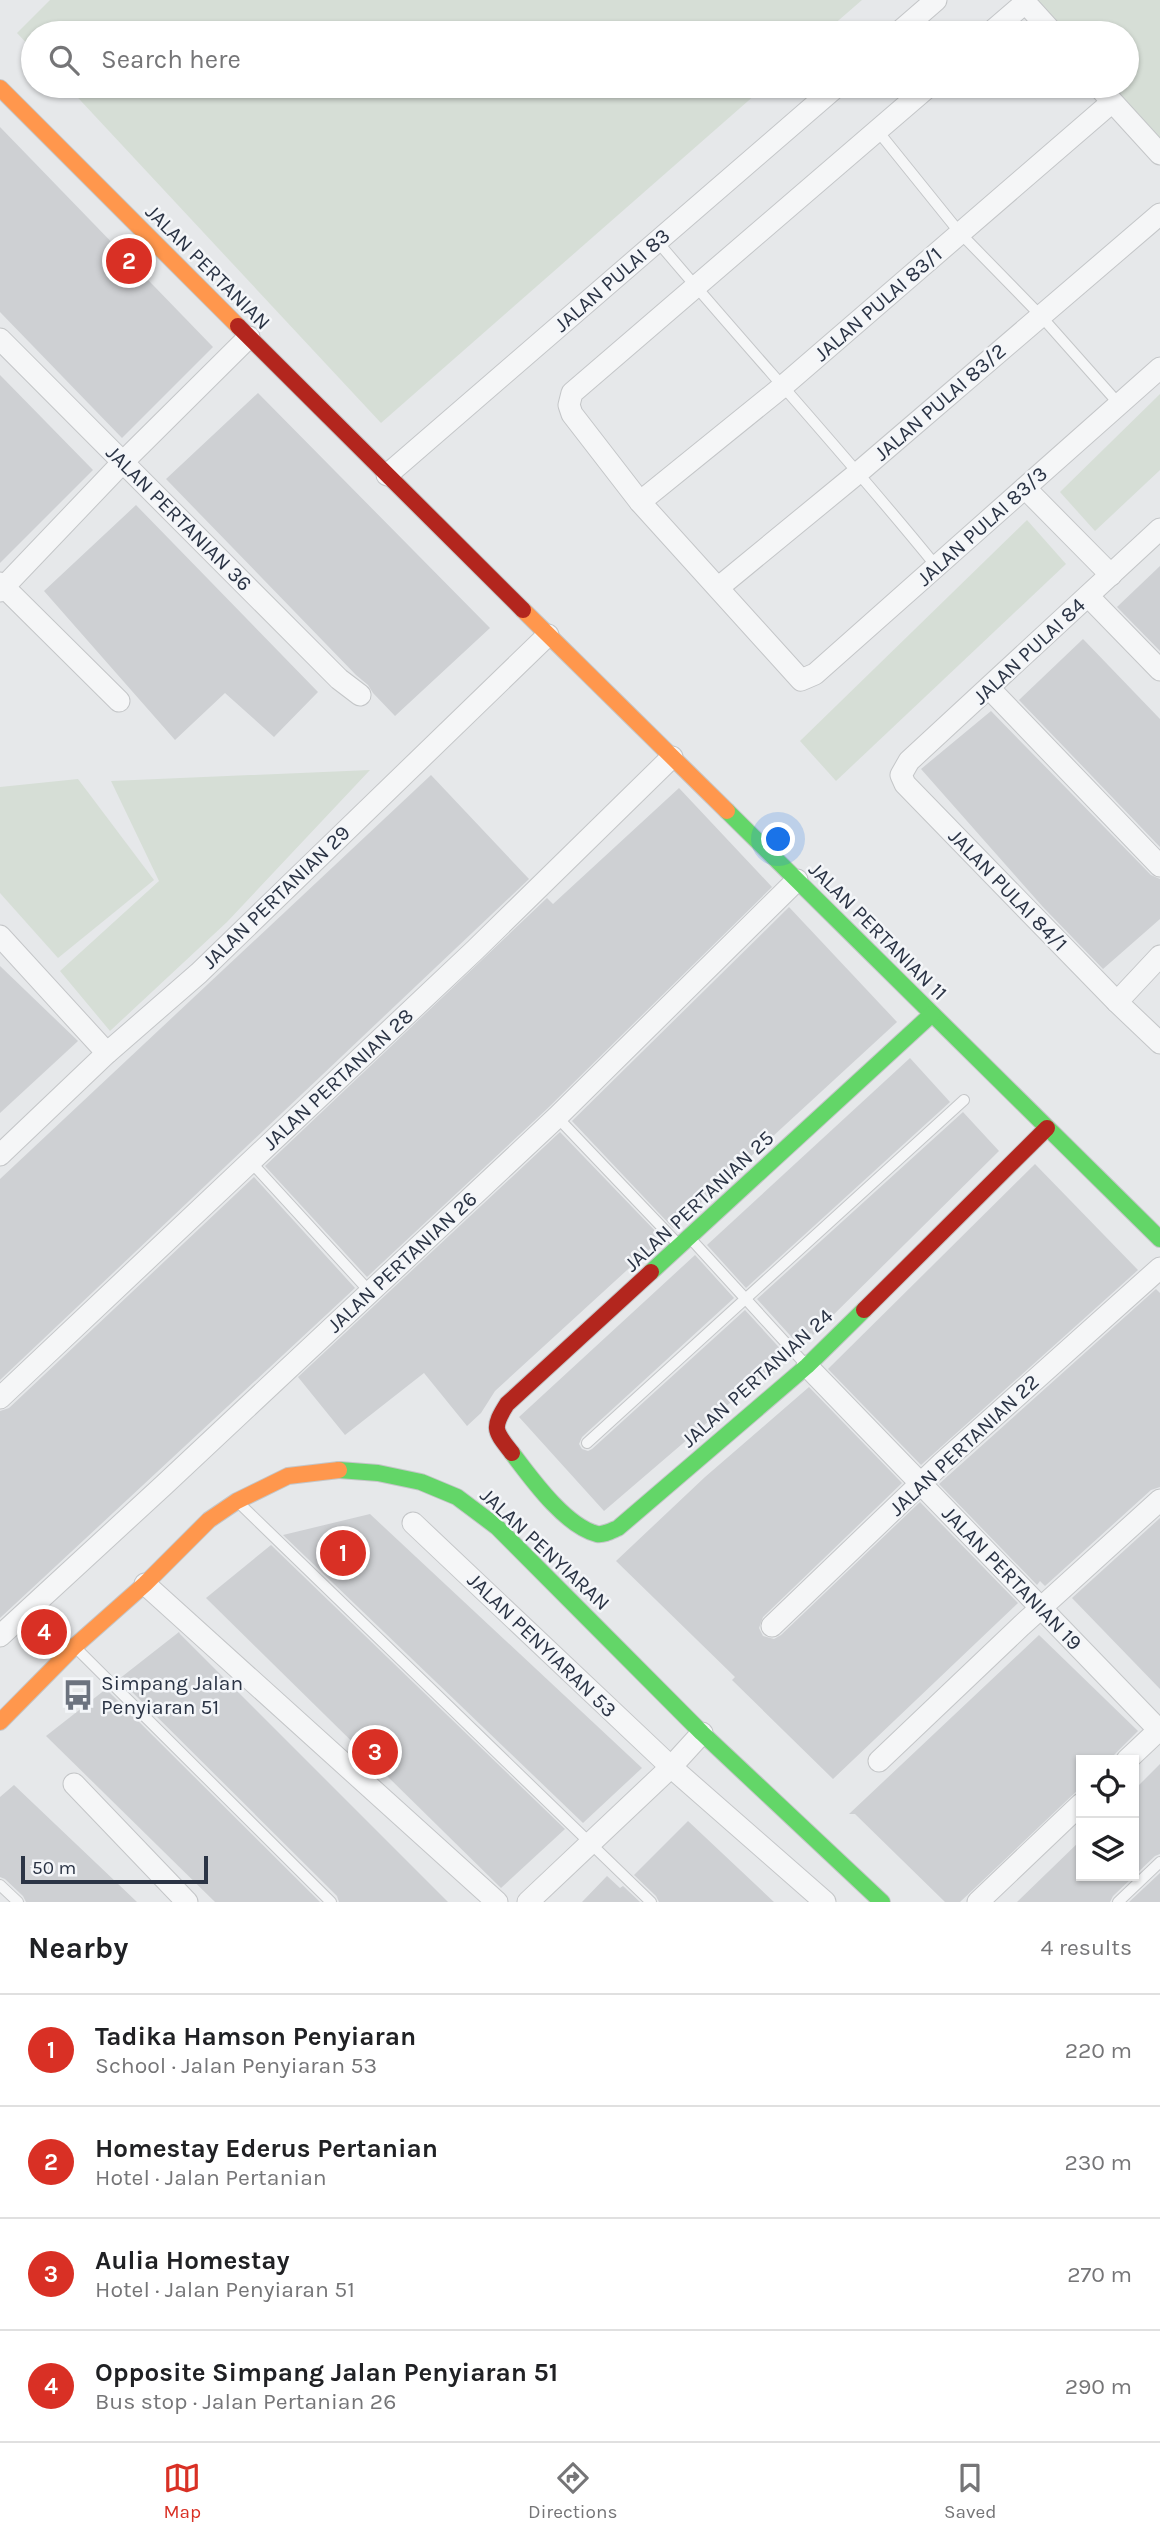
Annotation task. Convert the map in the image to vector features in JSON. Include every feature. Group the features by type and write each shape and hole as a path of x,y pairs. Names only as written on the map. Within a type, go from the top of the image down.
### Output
{"street":[{"path":"912,21 936,0"},
{"path":"1003,21 1025,1 1042,21"},
{"name":"JALAN PERTANIAN","path":"0,88 387,475"},
{"name":"JALAN PULAI 83","path":"387,475 823,98"},
{"path":"719,587 640,502 572,414 569,405 572,393 915,98"},
{"path":"1108,98 1160,154"},
{"name":"JALAN PULAI 83/1","path":"640,502 782,387 1112,102"},
{"name":"JALAN PULAI 83/2","path":"719,587 859,472 1160,214"},
{"path":"119,701 1,587 249,337"},
{"name":"JALAN PERTANIAN 36","path":"0,339 339,679 360,695"},
{"name":"JALAN PULAI 83/3","path":"719,587 792,672 801,680 815,674 1160,368"},
{"name":"JALAN PERTANIAN 11","path":"387,475 1160,1239"},
{"path":"1025,488 1111,575"},
{"name":"JALAN PULAI 84","path":"901,775 909,761 1160,529"},
{"path":"1087,596 1160,670"},
{"name":"JALAN PERTANIAN 29","path":"0,1155 107,1053 199,973 548,635"},
{"path":"989,688 1160,866"},
{"name":"JALAN PERTANIAN 28","path":"0,1398 475,950 672,757"},
{"name":"JALAN PULAI 84/1","path":"901,775 905,784 1117,1002 1159,1039"},
{"name":"JALAN PERTANIAN 26","path":"0,1636 557,1117 797,880"},
{"path":"0,936 107,1053"},
{"path":"1117,1002 1160,956"},
{"name":"JALAN PERTANIAN 25","path":"496,1421 507,1404 932,1014"},
{"name":"JALAN PERTANIAN 24","path":"496,1421 496,1432 538,1486 584,1530 601,1535 618,1528 807,1366 1047,1128"},
{"name":"JALAN PERTANIAN 22","path":"772,1626 942,1462 1160,1268"},
{"name":"JALAN PERTANIAN 19","path":"807,1366 1159,1729"},
{"name":"JALAN PENYIARAN","path":"7,1715 75,1646 145,1584 209,1520 237,1501 288,1476 332,1470 378,1473 421,1482 457,1497 497,1527 702,1733 882,1902"},
{"path":"879,1761 1160,1500"},
{"name":"JALAN PENYIARAN 53","path":"413,1523 670,1767 825,1902"},
{"path":"145,1584 497,1902"},
{"path":"0,1691 7,1715"},
{"path":"1132,1755 1159,1729"},
{"path":"528,1902 702,1733"},
{"path":"74,1783 187,1902"},
{"path":"978,1902 1076,1809"}],"lane":[{"path":"877,130 961,233 1040,315 1119,404"},
{"path":"657,242 859,472 936,566"},
{"path":"587,1443 964,1101"},
{"path":"557,1117 747,1300 807,1366"},
{"path":"250,1161 370,1292"},
{"path":"237,1501 651,1902"},
{"path":"75,1646 331,1902"},
{"path":"1118,1902 1160,1862"},
{"path":"0,1885 18,1902"}],"shaded area":[{"path":"50,0 862,0 838,21 29,21"},
{"path":"1033,0 1160,0 1160,147 1117,98 1139,98 1139,21 1051,21"},
{"path":"78,98 751,98 381,423"},
{"path":"1160,394 1160,470 1095,531 1060,492"},
{"path":"1027,520 1066,564 836,781 800,741"},
{"path":"370,770 227,922 110,1031 60,971 159,881 111,781"},
{"path":"78,779 154,880 58,958 0,893 0,787"}],"building":[{"path":"0,127 213,347 122,438 0,312"},
{"path":"0,375 93,470 0,563"},
{"path":"258,393 490,628 395,716 368,685 166,479"},
{"path":"136,505 318,692 274,737 225,693 175,740 44,591"},
{"path":"1160,566 1160,651 1117,607"},
{"path":"1083,639 1160,719 1160,847 1019,700"},
{"path":"991,711 1151,875 1160,879 1160,919 1103,969 1043,907 921,769"},
{"path":"431,775 529,879 0,1380 0,1179"},
{"path":"679,788 772,887 548,1108 367,1277 265,1166 547,898 553,904"},
{"path":"789,907 897,1022 673,1228 572,1121"},
{"path":"0,966 78,1041 0,1113"},
{"path":"910,1058 950,1102 746,1288 707,1245"},
{"path":"963,1112 999,1151 813,1335 811,1333 798,1344 757,1299"},
{"path":"560,1132 662,1238 495,1391 481,1413 467,1426 424,1373 345,1435 298,1377"},
{"path":"1035,1164 1138,1270 921,1465 828,1369"},
{"path":"254,1177 355,1288 0,1618 0,1411 9,1408"},
{"path":"695,1255 734,1298 582,1437 579,1444 582,1449 592,1449 745,1310 786,1355 604,1511 519,1417"},
{"path":"1156,1289 1160,1293 1160,1487 1151,1490 1045,1586 1040,1581 1037,1585 939,1484"},
{"path":"809,1387 902,1483 763,1617 759,1628 763,1636 774,1639 781,1635 920,1502 1018,1603 833,1779 732,1680 735,1677 616,1561 705,1477"},
{"path":"370,1514 642,1768 583,1823 283,1535"},
{"path":"1160,1518 1160,1689 1072,1598"},
{"path":"271,1545 565,1829 501,1888 206,1598"},
{"path":"179,1632 448,1902 339,1902 337,1896 119,1679"},
{"path":"1039,1635 1138,1731 1114,1755 1076,1755 1076,1792 960,1902 945,1902 855,1814 849,1814"},
{"path":"106,1689 320,1902 215,1902 46,1736"},
{"path":"1160,1764 1160,1854 1139,1871 1139,1785"},
{"path":"14,1785 137,1902 26,1902 23,1896 0,1877 0,1797"},
{"path":"688,1821 774,1902 659,1902 634,1875"},
{"path":"1076,1845 1076,1881 1129,1881 1110,1902 1017,1902"},
{"path":"1160,1873 1160,1902 1129,1902"},
{"path":"607,1876 620,1888 623,1886 640,1902 582,1902"}],"traffic: fast":[{"path":"727,811 1160,1239"},
{"path":"651,1272 932,1014"},
{"path":"512,1453 550,1500 573,1521 597,1534 618,1528 807,1366 864,1310"},
{"path":"339,1470 378,1473 421,1482 457,1497 497,1527 702,1733 882,1902"}],"traffic: slow":[{"path":"0,88 238,326"},
{"path":"523,610 727,811"},
{"path":"0,1722 75,1646 145,1584 209,1520 237,1501 288,1476 339,1470"}],"traffic: jam":[{"path":"238,326 523,610"},
{"path":"864,1310 1047,1128"},
{"path":"512,1453 497,1430 507,1404 651,1272"}],"place":[{"name":"Homestay Ederus Pertanian","path":"129,261"},
{"name":"Tadika Hamson Penyiaran","path":"343,1553"},
{"name":"Opposite Simpang Jalan Penyiaran 51","path":"44,1632"},
{"name":"Simpang Jalan Penyiaran 51","path":"78,1695"},
{"name":"Aulia Homestay","path":"375,1752"}]}
